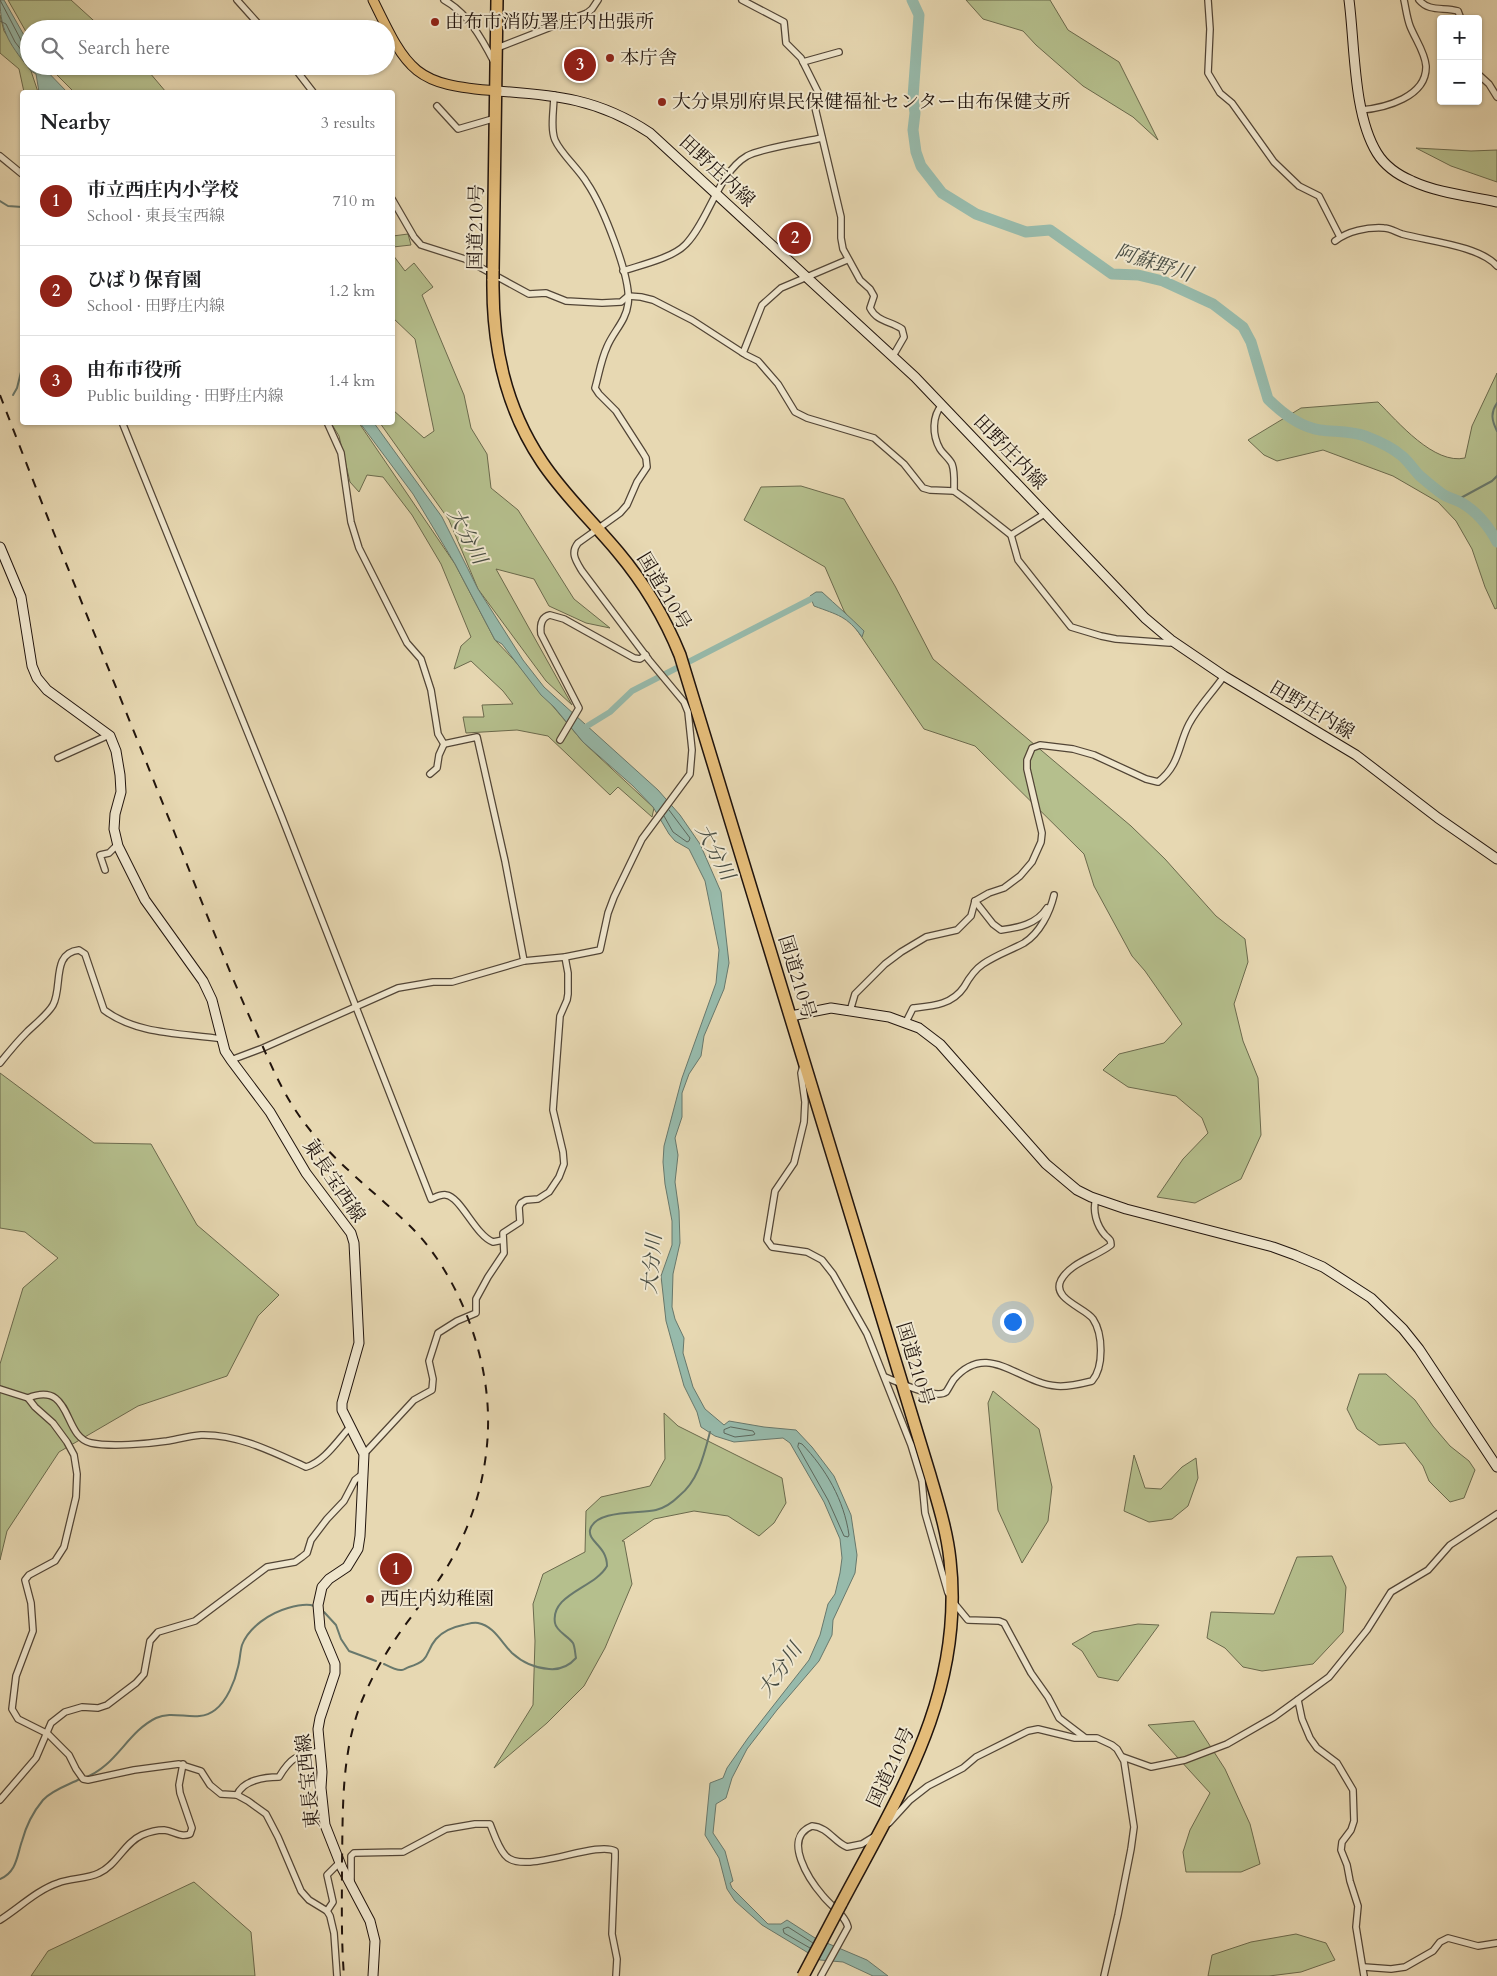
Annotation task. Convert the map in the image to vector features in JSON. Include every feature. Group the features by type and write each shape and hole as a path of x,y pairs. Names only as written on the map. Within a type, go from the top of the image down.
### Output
{"highway":[{"name":"国道210号","path":"497,0 494,324 498,356 505,385 515,412 543,464 598,528 643,585 666,625 687,674 903,1385 946,1533 951,1564 953,1601 949,1647 936,1706 911,1771 803,1976"}],"main road":[{"path":"373,0 383,20"},
{"path":"1350,0 1361,110 1366,131 1377,154 1390,168 1406,178 1425,186 1497,202"},
{"path":"395,42 401,54 422,75 452,87 497,91"},
{"name":"田野庄内線","path":"497,91 554,95 599,106 634,122 662,141 893,356 1145,618 1171,640 1224,676 1356,755 1438,818 1497,859"},
{"path":"0,547 21,597 32,666 36,678 47,690 109,735"},
{"name":"東長宝西線","path":"109,735 116,751 121,792 115,814 114,829 118,844 144,900 203,981 212,1000 222,1039 230,1060 270,1112 306,1173 351,1233 354,1243 359,1344 342,1410 364,1454 358,1549 347,1567 328,1579 322,1587 318,1605 320,1628 335,1664 335,1673 318,1729 325,1825 351,1886 367,1913 373,1932 375,1949 372,1976"},
{"path":"791,1016 824,1009 850,1011 906,1022 923,1031 940,1044 1053,1171 1077,1190 1096,1199 1143,1214 1281,1250 1323,1268 1360,1290 1393,1318 1419,1349 1497,1467"}],"street":[{"path":"237,0 255,20"},
{"path":"444,0 456,7 480,35 497,69"},
{"path":"497,48 587,13 598,0"},
{"path":"742,0 784,22 786,43 803,62 819,94 813,99 841,217 841,238 848,260 860,280 870,289 874,296 870,308 873,314 880,320 893,322 902,329 904,337 893,356"},
{"path":"1208,0 1210,29 1208,73 1220,93 1232,104 1274,162 1299,186 1319,196 1338,239 1367,229 1386,228 1491,258 1497,266"},
{"path":"1361,110 1388,105 1404,99 1423,82 1426,66 1422,51 1410,25 1404,0"},
{"path":"1419,0 1424,6 1447,8 1458,11 1460,15"},
{"path":"803,62 839,52"},
{"path":"300,75 311,90"},
{"path":"1482,78 1489,84 1497,97"},
{"path":"230,1060 398,988 433,982 452,982 524,961 565,957 600,950 611,904 641,842 690,774 692,750 688,712 681,698 646,655 575,560 573,554 576,545 623,510 636,482 647,467 646,458 616,411 595,388 607,347 621,326 628,304 628,296 617,250 600,204 576,166 554,140 554,95"},
{"path":"437,106 458,129 496,118"},
{"path":"623,272 663,257 685,245 736,164 749,155 822,138"},
{"path":"0,156 20,172"},
{"path":"395,204 416,240 421,245 465,260 529,294 546,293 566,301 602,303 621,302 628,296 641,297 653,300 692,320 758,361 768,371 795,412 807,418 874,438 904,464 923,488 954,491 1011,535 1018,560 1071,627 1116,639 1157,643 1170,643 1171,640"},
{"path":"743,352 762,305 781,288 848,260"},
{"path":"942,405 936,414 936,439 940,449 954,470 954,491"},
{"path":"123,425 281,815 431,1199 442,1194 453,1198 482,1235 493,1242 503,1240"},
{"path":"328,425 341,453 351,522 359,548 407,643 421,659 431,690 438,734 444,744"},
{"path":"1011,535 1046,513"},
{"path":"560,740 579,708 541,634 541,623 547,616 554,615 564,619 630,657 640,659 646,655"},
{"path":"850,1011 855,994 885,964 926,937 957,930 971,916 975,901 1012,883 1032,862 1042,842 1042,833 1027,769 1027,760 1032,748 1040,745 1073,749 1094,755 1146,779 1158,782 1176,761 1180,753 1184,733 1190,721 1224,676"},
{"path":"58,758 109,735"},
{"path":"444,744 477,737 505,861 524,961"},
{"path":"430,774 437,768 439,755 444,744"},
{"path":"105,870 100,855 109,853 118,844"},
{"path":"906,1022 911,1010 946,1002 959,993 975,970 1030,938 1046,918 1054,895 1039,918 1014,928 1001,930 975,901"},
{"path":"0,1063 53,1005 58,972 65,956 72,950 79,950 85,954 104,1010 112,1016 159,1031 222,1039"},
{"path":"364,1454 414,1400 432,1390 433,1379 429,1361 438,1333 457,1321 476,1313 476,1299 504,1253 503,1233 520,1222 519,1207 522,1203 526,1200 538,1199 549,1192 559,1177 564,1164 563,1152 553,1110 560,1016 566,1004 568,994 568,973 565,957"},
{"path":"806,1065 802,1067 801,1073 805,1102 804,1122 794,1163 776,1191 767,1240 772,1246 812,1253 826,1264 867,1334 912,1445 920,1475 925,1513 942,1565 945,1586 953,1601 968,1620 1004,1623 1031,1673 1059,1718 1084,1737"},
{"path":"885,1377 938,1396 948,1391 955,1378 966,1369 978,1363 989,1362 1020,1375 1056,1386 1074,1386 1092,1381 1099,1369 1100,1359 1096,1326 1092,1317 1068,1301 1061,1291 1059,1284 1072,1268 1112,1245 1098,1224 1095,1210 1096,1199"},
{"path":"0,1389 28,1398 53,1423 68,1442 74,1455 77,1474 76,1497 64,1547 55,1561 29,1574 25,1580 31,1603 32,1631 16,1676 12,1709 18,1719 48,1734 69,1755 76,1769 85,1780 134,1770 183,1764 201,1772 210,1785 221,1794 236,1795 266,1814 301,1891 309,1900 327,1911 333,1925 337,1976"},
{"path":"28,1398 39,1394 53,1396 62,1404 80,1437 90,1443 122,1444 166,1441 200,1435 228,1436 306,1467 313,1465 325,1455 350,1427"},
{"path":"0,1800 36,1758 48,1734 51,1723 66,1712 82,1707 98,1708 106,1705 136,1683 144,1674 150,1641 158,1632 195,1621 267,1567 295,1562 302,1557 307,1552 311,1540 344,1500 355,1480 363,1476"},
{"path":"1122,1757 1156,1767 1204,1754 1250,1732 1319,1686 1333,1673 1367,1630 1390,1592 1428,1570 1450,1545 1497,1514"},
{"path":"1298,1700 1302,1719 1310,1738 1317,1748 1337,1763 1353,1790 1352,1827 1342,1842 1341,1850 1358,1906 1356,1927 1364,1976"},
{"path":"821,1976 847,1930 847,1924 819,1891 805,1869 797,1843 805,1830 812,1826 820,1827 847,1847 862,1844 879,1833 922,1790 1013,1737 1028,1730 1038,1729 1076,1738 1098,1738 1117,1750 1122,1757 1132,1806 1133,1838 1104,1976"},
{"path":"236,1795 239,1790 254,1781 267,1777 279,1777 288,1762 302,1754 319,1751"},
{"path":"0,1920 44,1889 58,1883 99,1874 129,1844 140,1836 165,1830 184,1837 190,1834 192,1828 179,1785 183,1764"},
{"path":"351,1886 351,1856 354,1853 403,1852 446,1829 475,1824 490,1824 506,1856 513,1861 556,1859 610,1849 614,1851 615,1858 612,1934 617,1959 616,1976"},
{"path":"327,1911 333,1902 327,1875 340,1862"},
{"path":"1364,1967 1391,1969 1405,1967 1433,1951 1440,1942 1448,1938 1478,1946 1497,1944"}],"green space":[{"path":"8,0 71,0 93,20 20,20"},
{"path":"966,0 1050,0 1068,30 1119,62 1158,140 1133,117 1083,86 1036,45 1023,31 983,19"},
{"path":"0,15 4,31 20,55 20,74 19,69 0,53"},
{"path":"20,75 32,75 37,90 24,90"},
{"path":"57,75 152,75 164,90 72,90"},
{"path":"1416,148 1471,151 1497,150 1497,182 1451,166"},
{"path":"408,234 411,245 395,247 395,236"},
{"path":"395,258 405,271 414,263 433,287 422,295 464,395 471,428 487,454 491,488 518,510 574,599 610,628 586,623 549,606 534,579 496,569 572,705 546,681 478,589 449,520 381,425 395,425 395,412 424,438 434,431 415,339 395,320"},
{"path":"1497,373 1497,608 1495,609 1472,549 1456,521 1438,502 1393,476 1323,450 1277,461 1264,455 1248,440 1301,408 1378,402 1406,430 1429,449 1453,458 1465,458 1472,426"},
{"path":"332,425 360,425 455,564 495,640 583,742 654,808 652,817 618,787 610,795 548,736 517,730 466,733 463,717 484,717 482,705 513,704 503,691 471,661 454,669 461,646 471,637 441,564 412,515 383,477 367,475 359,492 350,482 339,436"},
{"path":"801,486 844,499 895,586 933,659 1131,826 1165,859 1216,916 1245,939 1248,962 1234,1004 1243,1041 1258,1078 1261,1135 1241,1179 1195,1203 1157,1197 1183,1159 1208,1133 1202,1118 1176,1096 1128,1087 1103,1070 1119,1054 1164,1043 1182,1024 1145,971 1132,956 1094,886 1084,854 975,746 924,729 844,611 825,567 744,520 761,487"},
{"path":"0,1073 94,1143 151,1144 197,1225 279,1295 258,1316 227,1376 138,1406 59,1452 7,1531 0,1560 0,1364 23,1288 58,1258 25,1232 0,1228"},
{"path":"1359,1374 1386,1374 1415,1400 1450,1446 1469,1461 1475,1470 1464,1498 1450,1502 1429,1481 1423,1466 1405,1443 1379,1445 1357,1429 1347,1409"},
{"path":"993,1391 1039,1429 1052,1487 1048,1521 1022,1563 998,1510 988,1403"},
{"path":"664,1413 678,1426 782,1478 786,1503 774,1523 759,1536 728,1516 694,1511 654,1519 622,1541 624,1541 632,1584 605,1648 584,1686 547,1723 494,1768 533,1705 535,1641 533,1604 543,1574 585,1552 586,1511 601,1497 650,1486 665,1459"},
{"path":"1134,1455 1145,1488 1161,1489 1182,1467 1196,1458 1198,1478 1188,1506 1172,1519 1149,1522 1124,1511"},
{"path":"1332,1556 1346,1587 1343,1632 1313,1664 1262,1671 1243,1667 1225,1648 1207,1638 1211,1612 1274,1614 1297,1557"},
{"path":"1138,1624 1159,1625 1118,1681 1098,1677 1082,1651 1072,1644 1093,1632"},
{"path":"1194,1721 1225,1769 1250,1824 1260,1864 1241,1872 1186,1872 1183,1852 1190,1830 1210,1793 1148,1725"},
{"path":"194,1882 251,1932 255,1976 31,1976 48,1951"},
{"path":"1296,1934 1326,1943 1335,1960 1301,1972 1269,1976 1208,1976 1212,1955 1251,1942"}],"water":[{"path":"0,0 4,0 20,28 20,57 8,39 2,22"},
{"path":"36,75 51,75 65,90 39,90"},
{"path":"361,425 375,425 442,517 478,589 523,660 544,687 658,790 680,815 700,844 721,892 729,963 724,989 704,1036 701,1056 689,1074 682,1093 682,1117 675,1138 678,1155 675,1182 679,1211 680,1243 673,1274 672,1307 675,1319 684,1338 683,1353 693,1387 705,1409 724,1425 729,1421 796,1430 812,1447 834,1476 851,1515 857,1555 855,1573 833,1620 832,1635 819,1661 747,1749 732,1778 726,1798 716,1804 713,1833 725,1851 733,1881 730,1883 732,1888 768,1924 781,1924 787,1920 815,1938 867,1960 888,1976 873,1976 843,1962 820,1960 762,1925 735,1901 727,1889 719,1858 705,1835 710,1783 723,1778 727,1768 748,1738 809,1660 820,1635 828,1604 835,1594 842,1558 840,1539 824,1502 790,1443 783,1438 734,1442 715,1436 701,1427 697,1412 684,1386 666,1321 661,1276 672,1245 672,1221 665,1184 664,1146 682,1078 716,983 719,950 705,881 689,849 675,841 669,834 653,807 633,786 583,742 554,707 541,695 502,644 495,640 455,564 413,494"},
{"path":"816,592 822,592 859,626 864,631 862,637 847,620 814,606 810,596"}],"waterway":[{"name":"阿蘇野川","path":"912,0 919,15 913,97 915,113 913,130 916,152 921,166 942,193 976,214 1026,232 1050,230 1112,274 1138,275 1163,281 1213,304 1243,327 1251,342 1268,399 1279,409 1305,426 1320,430 1360,434 1389,447 1402,456 1420,476 1445,496 1464,504 1476,513 1486,524 1497,542"},
{"path":"0,201 8,206 20,207"},
{"path":"13,395 20,376"},
{"path":"1497,403 1492,417 1497,431"},
{"path":"1457,500 1492,481 1497,476"},
{"path":"584,728 610,712 632,691 811,599"},
{"path":"384,1664 404,1670 421,1662 427,1656 432,1644 442,1634 456,1627 474,1623 489,1627 512,1653 520,1660 529,1664 553,1669 564,1667 570,1663 576,1658 574,1645 556,1626 555,1613 559,1605 566,1598 601,1574 607,1566 604,1554 590,1534 594,1523 609,1515 656,1510 674,1500 686,1490 696,1475 710,1432"},
{"path":"84,1778 105,1766 137,1732 156,1718 171,1715 201,1716 215,1710 233,1684 242,1645 250,1632 267,1617 281,1610 301,1605 314,1606"},
{"path":"324,1612 336,1625 341,1639 349,1651 376,1661"},
{"path":"0,1879 6,1876 13,1868 28,1825 43,1800 55,1791 80,1779"}],"railway":[{"path":"0,395 214,932 275,1073 298,1114 323,1145 410,1226 439,1262 463,1306 479,1352 487,1398 487,1446 484,1470 471,1517 451,1561 379,1666 363,1698 351,1738 345,1779 343,1821 342,1948 344,1976"}],"place":[{"name":"由布市消防署庄内出張所","path":"435,22"},
{"name":"本庁舎","path":"610,58"},
{"name":"由布市役所","path":"580,65"},
{"name":"大分県別府県民保健福祉センター由布保健支所","path":"662,102"},
{"name":"ひばり保育園","path":"795,238"},
{"name":"市立西庄内小学校","path":"396,1569"},
{"name":"西庄内幼稚園","path":"370,1599"}],"water label":[{"name":"大分川","path":"467,536"},
{"name":"大分川","path":"715,852"},
{"name":"大分川","path":"652,1264"},
{"name":"大分川","path":"780,1670"}]}
